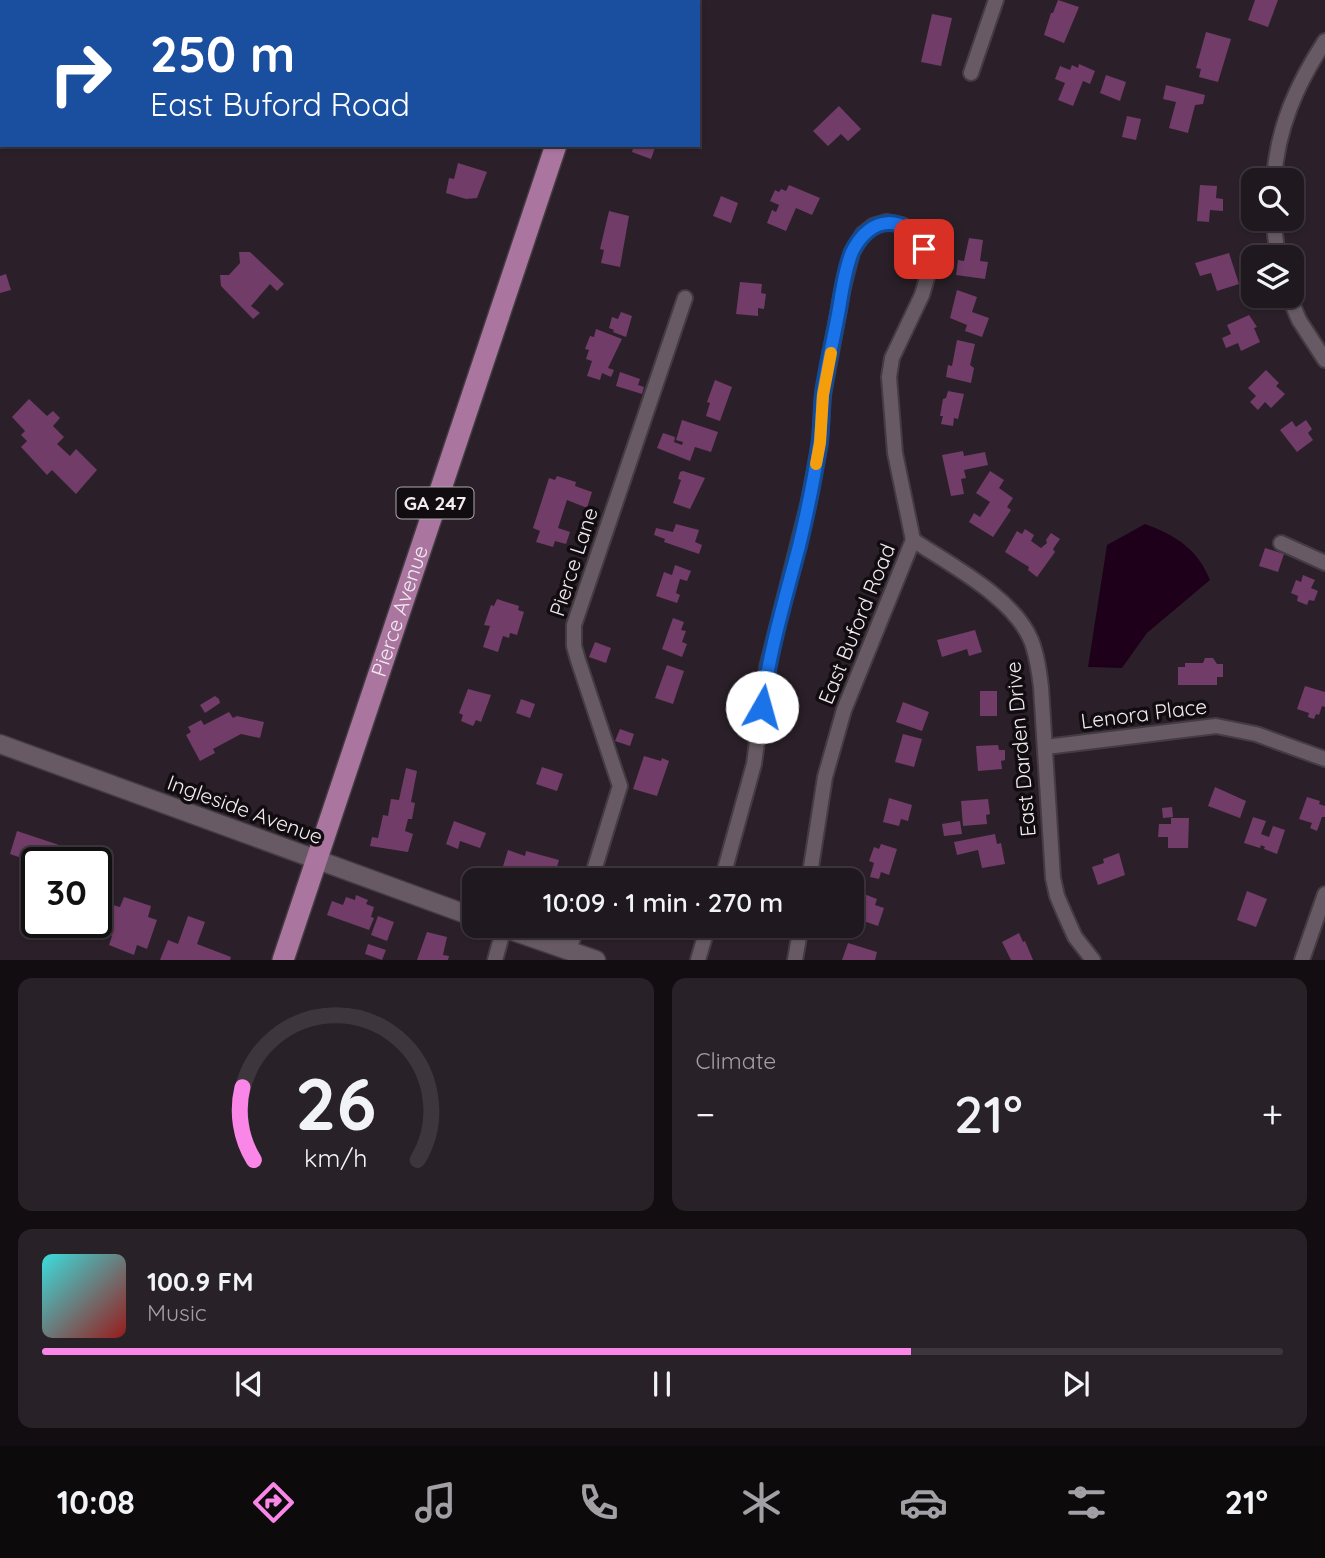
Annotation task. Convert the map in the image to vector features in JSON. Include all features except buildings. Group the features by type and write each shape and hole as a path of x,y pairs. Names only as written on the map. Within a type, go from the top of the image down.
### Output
{"main road":[{"name":"Pierce Avenue","path":"283,960 555,147"}],"street":[{"path":"971,73 996,0"},
{"path":"1276,168 1280,136 1289,108 1305,72 1325,41"},
{"name":"East Buford Road","path":"725,868 754,764 767,668 809,501 820,443 823,395 843,287 852,253 867,230 887,222 902,225 918,237 927,262 927,278 922,295 892,358 889,377 895,453 913,540 844,710 825,778 811,868"},
{"name":"Pierce Lane","path":"595,868 620,786 578,660 574,646 574,625 685,298"},
{"path":"1294,308 1325,360"},
{"name":"East Darden Drive","path":"913,540 993,595 1018,619 1031,639 1039,665 1049,831 1057,896 1075,937 1093,960"},
{"path":"1281,543 1325,563"},
{"name":"Lenora Place","path":"1046,747 1225,726 1256,734 1325,760"},
{"name":"Ingleside Avenue","path":"0,744 462,914"},
{"path":"1302,960 1325,894"},
{"path":"495,960 499,938"},
{"path":"534,938 596,960"},
{"path":"569,950 573,938"},
{"path":"698,960 704,938"},
{"path":"795,960 799,938"}],"shaded area":[{"path":"1145,524 1184,544 1199,560 1210,580 1147,633 1122,668 1088,667 1107,545"}],"slow traffic":[{"path":"816,464 823,395 831,353"}],"route":[{"path":"762,707 767,668 809,501 820,443 823,395 852,253 863,234 873,226 887,222 902,225 918,237 924,249"}]}
